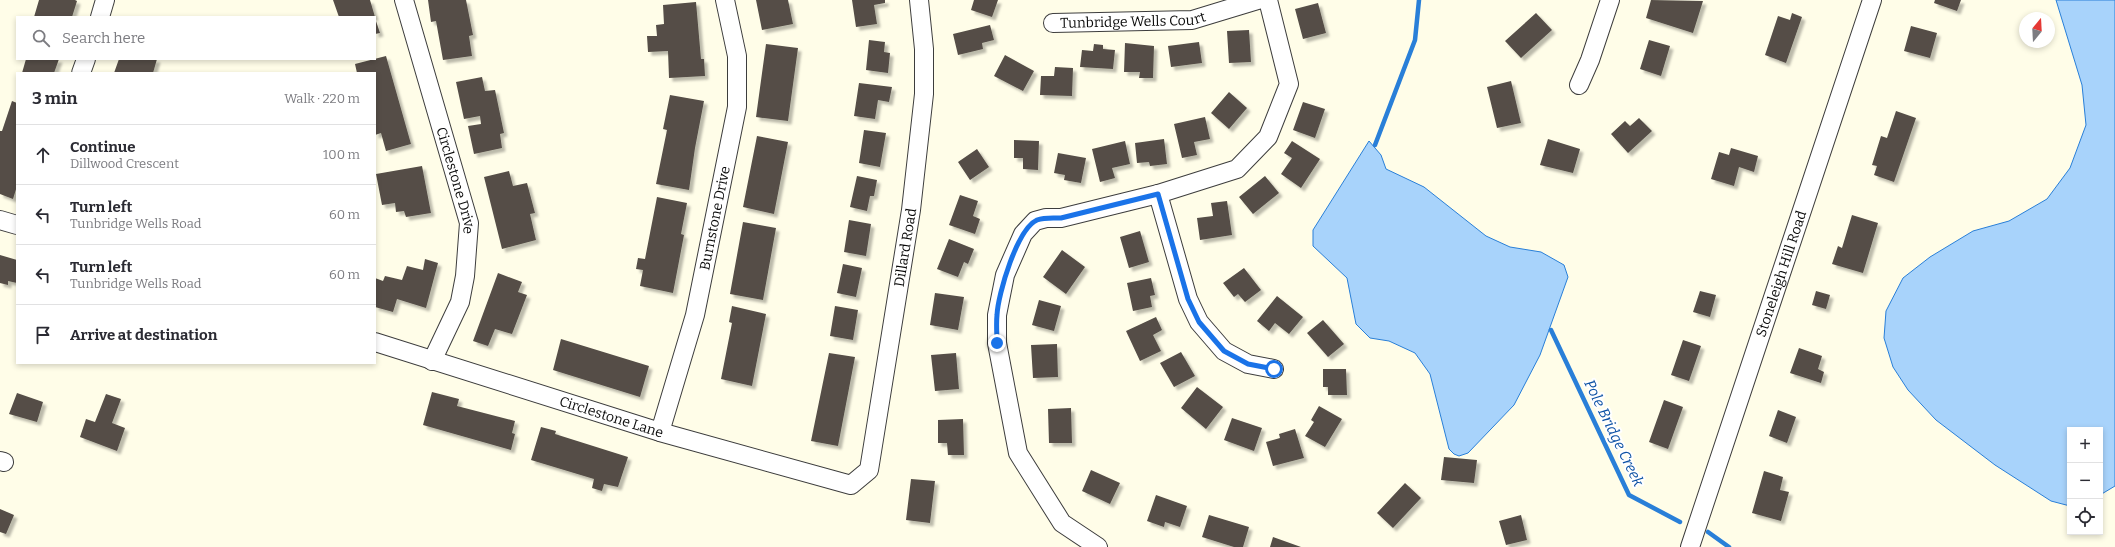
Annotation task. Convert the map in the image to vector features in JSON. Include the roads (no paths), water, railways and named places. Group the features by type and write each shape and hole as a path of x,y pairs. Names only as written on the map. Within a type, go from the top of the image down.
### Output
{"street":[{"path":"100,16 106,0"},
{"name":"Circlestone Drive","path":"404,0 469,223 465,276 460,302 432,361"},
{"name":"Burnstone Drive","path":"660,432 695,316 737,107 737,56 724,0"},
{"name":"Dillard Road","path":"851,485 869,470 911,210 924,94 924,49 919,0"},
{"name":"Tunbridge Wells Court","path":"1054,23 1192,20 1258,0"},
{"path":"1098,547 1062,523 1018,453 997,343 997,315 1005,275 1023,234 1035,221 1046,218 1061,218 1158,194 1237,169 1268,137 1289,84 1268,0"},
{"path":"1579,85 1590,60 1610,0"},
{"name":"Stoneleigh Hill Road","path":"1690,547 1872,0"},
{"path":"81,72 86,60"},
{"path":"1158,194 1188,299 1199,322 1224,351 1248,364 1274,369"},
{"path":"0,220 16,225"},
{"name":"Circlestone Lane","path":"376,342 660,432 851,485"}],"water":[{"path":"2056,0 2115,0 2115,486 2103,493 2103,427 2067,427 2067,505 2051,501 1995,465 1936,420 1908,390 1893,367 1884,338 1886,311 1903,278 1930,257 1973,231 2009,221 2047,199 2070,168 2086,125 2082,85"},
{"path":"1369,141 1381,155 1386,169 1424,187 1486,236 1510,247 1541,252 1564,265 1568,277 1540,355 1514,405 1468,453 1459,456 1454,454 1449,449 1430,374 1415,353 1389,341 1370,338 1356,324 1347,278 1313,246 1313,230"}],"waterway":[{"name":"Pole Bridge Creek","path":"1375,145 1415,40 1419,0"},
{"name":"Pole Bridge Creek","path":"1551,330 1629,495 1680,522"},
{"name":"Pole Bridge Creek","path":"1708,532 1729,547"}]}
